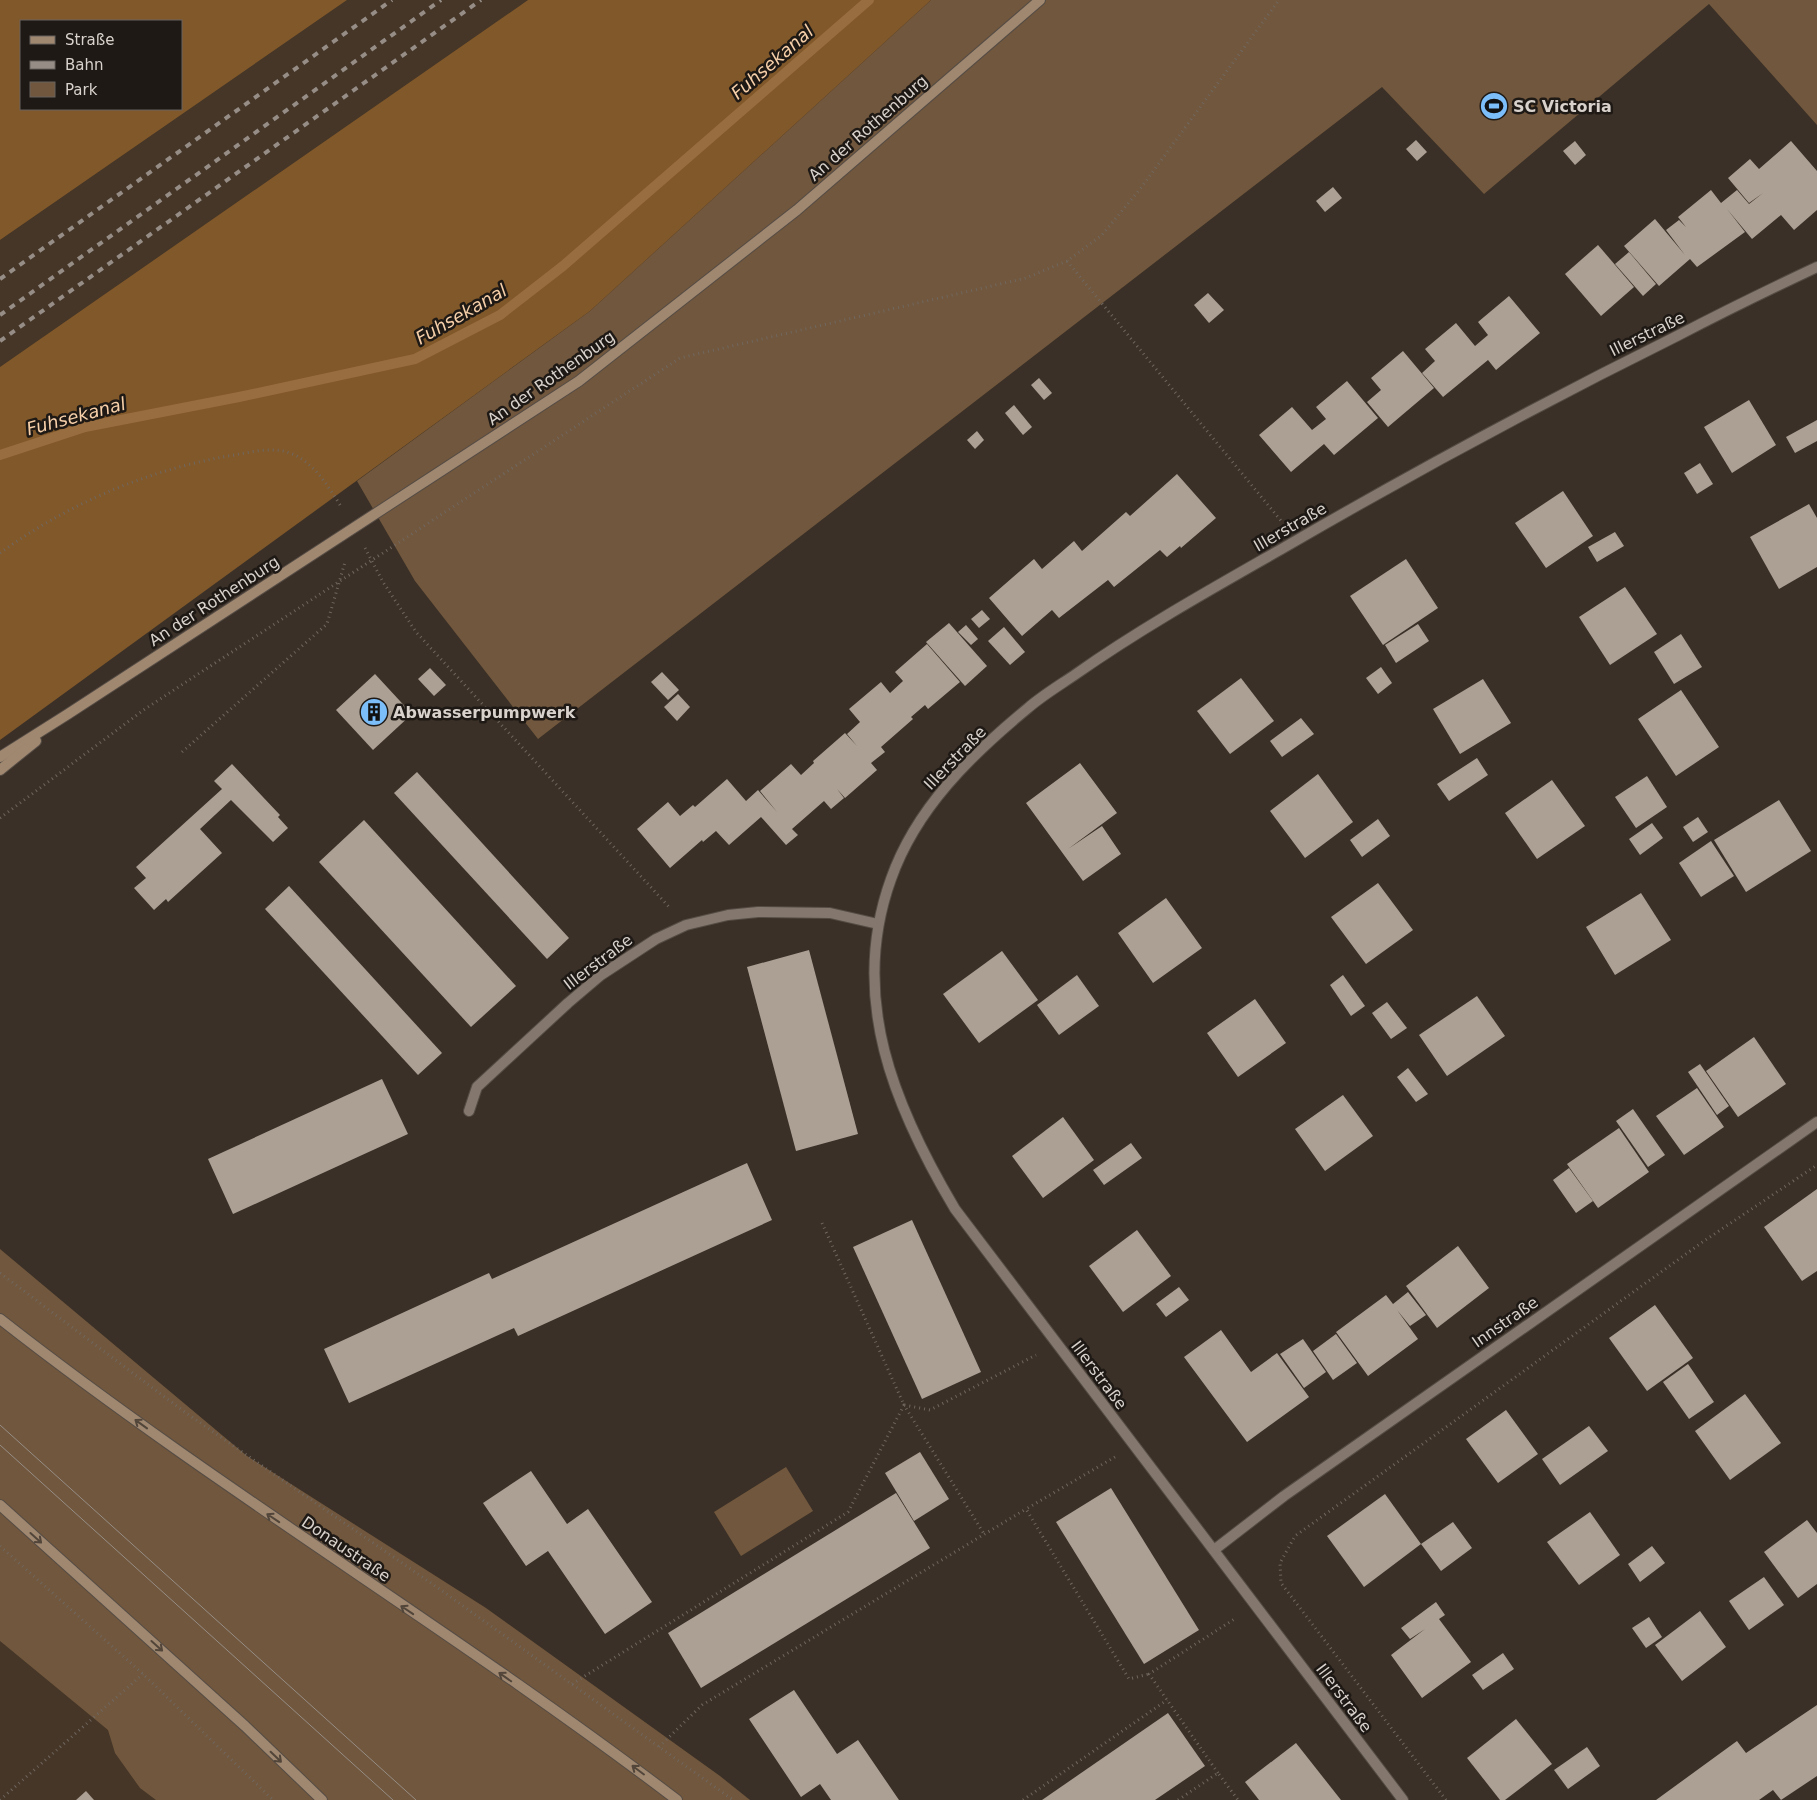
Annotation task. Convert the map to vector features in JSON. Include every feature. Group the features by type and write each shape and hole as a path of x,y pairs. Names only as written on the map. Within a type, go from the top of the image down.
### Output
{"main road":[{"name":"An der Rothenburg","path":"0,757 579,381 797,210 1040,0"},
{"name":"An der Rothenburg","path":"0,770 68,714"},
{"name":"Donaustraße","path":"0,1319 257,1507 547,1706 677,1800"},
{"path":"0,1505 245,1726 322,1800"}],"street":[{"name":"Illerstraße","path":"1402,1800 955,1210 912,1131 893,1083 882,1044 877,1008 876,978 878,924 891,879 913,831 945,786 981,749 1031,706 1109,651 1441,458 1618,365 1817,267"},
{"name":"Illerstraße","path":"469,1111 477,1086 601,975 656,939 686,925 728,915 786,911 830,912 878,924"},
{"name":"Innstraße","path":"1214,1550 1292,1491 1817,1122"}],"path":[{"path":"0,818 145,709 680,358 1026,278 1067,261 1102,235 1140,189 1279,0"},
{"path":"1067,261 1297,540"},
{"path":"0,553 46,523 123,485 164,471 220,457 263,450 286,452 302,459 317,472 354,528 327,624 182,752"},
{"path":"372,561 416,632 686,925"},
{"path":"1446,1800 1281,1583 1280,1563 1295,1536 1704,1241 1817,1165"},
{"path":"822,1223 904,1406 984,1534"},
{"path":"0,1272 186,1413 438,1588 733,1800"},
{"path":"904,1406 930,1410 1057,1345"},
{"path":"572,1684 848,1512 904,1406"},
{"path":"659,1747 702,1705 984,1534 1134,1446"},
{"path":"1026,1509 1129,1679 1149,1674 1255,1605"},
{"path":"0,1546 143,1674 274,1800"},
{"path":"0,1800 143,1674"},
{"path":"1149,1674 1238,1800"},
{"path":"1023,1800 1167,1700"},
{"path":"1178,1800 1218,1773"}],"shaded area":[{"path":"0,0 347,0 0,240"},
{"path":"347,0 528,0 0,367 0,240"},
{"path":"528,0 931,0 590,311 0,740 0,367"},
{"path":"0,1641 109,1730 183,1800 0,1800"}],"green space":[{"path":"931,0 1817,0 1817,125 1709,4 1484,194 1382,87 538,739 415,581 357,481 590,311"},
{"path":"0,1249 247,1456 486,1608 720,1776 750,1800 156,1800 140,1788 115,1753 108,1730 0,1641"},
{"path":"786,1467 813,1511 741,1556 714,1512"}],"building":[{"path":"1416,140 1427,152 1417,161 1406,149"},
{"path":"1575,141 1586,155 1575,165 1563,151"},
{"path":"1791,141 1817,171 1817,210 1794,230 1781,215 1752,239 1727,209 1745,232 1697,267 1690,259 1659,286 1624,246 1655,219 1685,255 1666,230 1679,220 1686,227 1678,217 1711,190 1721,203 1737,190 1749,204 1763,193 1749,203 1728,178 1750,159 1759,169"},
{"path":"1333,187 1342,198 1325,212 1316,201"},
{"path":"1598,245 1634,287 1601,316 1565,274"},
{"path":"1629,252 1656,284 1643,296 1615,264"},
{"path":"1208,293 1224,310 1209,323 1194,305"},
{"path":"1509,296 1540,333 1496,370 1488,360 1443,397 1422,373 1435,361 1425,349 1456,323 1475,346 1488,335 1478,322"},
{"path":"1403,351 1434,388 1388,427 1367,402 1381,390 1371,378"},
{"path":"1039,378 1052,393 1044,400 1031,385"},
{"path":"1347,381 1378,418 1334,455 1324,444 1291,472 1259,435 1292,407 1312,430 1326,419 1316,407"},
{"path":"1749,400 1776,445 1732,473 1704,427"},
{"path":"1014,405 1032,427 1023,435 1005,413"},
{"path":"1817,420 1817,441 1795,453 1786,437"},
{"path":"977,431 984,440 975,449 967,440"},
{"path":"1700,463 1713,484 1697,494 1684,473"},
{"path":"1177,474 1216,518 1181,548 1180,546 1167,557 1160,550 1114,587 1108,580 1059,618 1052,610 1022,636 989,598 1034,559 1042,569 1074,541 1082,551 1126,512 1130,516"},
{"path":"1563,491 1593,536 1546,568 1515,523"},
{"path":"1809,504 1817,518 1817,567 1779,589 1750,537"},
{"path":"1615,532 1624,546 1597,562 1588,547"},
{"path":"1406,559 1438,608 1383,645 1350,596"},
{"path":"1625,587 1657,634 1610,665 1579,617"},
{"path":"982,610 990,619 979,628 971,619"},
{"path":"949,623 987,666 965,686 926,642"},
{"path":"1418,624 1429,641 1396,663 1385,645"},
{"path":"966,625 978,639 971,645 958,632"},
{"path":"1004,627 1025,652 1010,665 988,641"},
{"path":"1681,634 1702,667 1674,684 1654,652"},
{"path":"927,644 960,682 928,709 925,705 911,717 913,719 881,747 885,752 871,763 877,770 845,798 837,789 844,798 831,809 824,801 792,829 798,835 786,845 761,817 729,845 716,831 703,842 702,840 670,868 637,829 668,802 680,816 693,805 695,807 727,779 746,801 758,790 777,812 760,791 791,764 801,775 814,763 813,761 845,733 857,746 847,734 860,722 849,709 881,682 890,693 903,681 895,672"},
{"path":"1381,667 1392,683 1378,694 1366,678"},
{"path":"430,668 446,685 434,696 418,679"},
{"path":"662,672 679,690 668,700 651,682"},
{"name":"Abwasserpumpwerk","path":"375,674 412,714 373,750 336,710"},
{"path":"1241,678 1274,721 1230,754 1197,711"},
{"path":"1483,679 1511,723 1460,754 1433,709"},
{"path":"1681,690 1719,747 1676,776 1638,719"},
{"path":"678,694 690,707 677,721 664,707"},
{"path":"1301,718 1314,734 1282,757 1270,741"},
{"path":"1477,758 1488,775 1449,801 1437,784"},
{"path":"1080,763 1117,813 1068,849 1102,826 1121,854 1083,881 1026,803"},
{"path":"232,764 280,815 278,817 288,828 273,842 231,800 200,829 222,853 168,902 166,899 154,910 134,888 146,878 136,867 222,789 214,781"},
{"path":"417,772 569,938 547,959 394,793"},
{"path":"1318,774 1353,822 1305,858 1270,811"},
{"path":"1647,776 1667,807 1636,828 1615,797"},
{"path":"1552,780 1585,826 1537,859 1505,813"},
{"path":"1779,800 1811,851 1746,892 1714,840"},
{"path":"1698,817 1708,832 1693,842 1683,827"},
{"path":"1378,819 1390,836 1362,857 1350,840"},
{"path":"364,820 516,986 471,1027 319,862"},
{"path":"1652,823 1663,838 1640,855 1629,839"},
{"path":"1711,841 1734,876 1701,897 1679,863"},
{"path":"1378,883 1413,930 1366,964 1331,917"},
{"path":"289,886 442,1053 418,1075 265,909"},
{"path":"1641,893 1671,940 1615,975 1586,927"},
{"path":"1166,898 1202,948 1153,983 1118,933"},
{"path":"809,950 858,1134 796,1151 747,967"},
{"path":"1002,951 1038,1000 979,1043 943,994"},
{"path":"1077,975 1099,1006 1059,1035 1037,1005"},
{"path":"1343,975 1365,1006 1351,1016 1330,985"},
{"path":"1477,996 1505,1036 1447,1076 1419,1035"},
{"path":"1255,999 1286,1043 1238,1077 1207,1033"},
{"path":"1387,1002 1407,1028 1391,1039 1372,1013"},
{"path":"1754,1037 1786,1084 1738,1117 1706,1071"},
{"path":"1700,1064 1729,1106 1717,1115 1688,1072"},
{"path":"1408,1068 1428,1094 1416,1102 1397,1077"},
{"path":"382,1079 408,1134 233,1214 208,1159"},
{"path":"1697,1088 1724,1127 1684,1155 1656,1116"},
{"path":"1343,1095 1373,1136 1325,1171 1295,1129"},
{"path":"1633,1109 1665,1155 1648,1167 1616,1121"},
{"path":"1063,1117 1094,1160 1043,1198 1012,1156"},
{"path":"1619,1128 1649,1172 1598,1208 1567,1164"},
{"path":"1131,1143 1142,1158 1104,1185 1093,1170"},
{"path":"747,1163 772,1220 518,1336 514,1328 349,1403 324,1349 489,1273 492,1279"},
{"path":"1569,1168 1593,1201 1576,1213 1553,1180"},
{"path":"1817,1189 1817,1271 1802,1281 1764,1227"},
{"path":"912,1220 981,1372 922,1399 853,1247"},
{"path":"1137,1230 1171,1276 1123,1312 1089,1266"},
{"path":"1458,1246 1489,1288 1437,1328 1406,1286"},
{"path":"1179,1287 1189,1300 1166,1317 1156,1304"},
{"path":"1408,1292 1426,1315 1410,1326 1397,1310 1418,1339 1368,1376 1336,1332 1386,1295 1393,1304"},
{"path":"1655,1305 1693,1358 1647,1391 1609,1338"},
{"path":"1221,1330 1251,1372 1277,1353 1309,1397 1247,1442 1184,1357"},
{"path":"1336,1334 1357,1363 1333,1380 1313,1351"},
{"path":"1303,1339 1326,1372 1304,1388 1280,1354"},
{"path":"1688,1364 1714,1402 1689,1419 1663,1382"},
{"path":"1745,1394 1781,1443 1730,1480 1695,1431"},
{"path":"1506,1410 1538,1454 1498,1483 1466,1439"},
{"path":"1589,1426 1608,1451 1560,1485 1542,1459"},
{"path":"920,1452 949,1499 914,1521 885,1473"},
{"path":"531,1471 567,1524 588,1509 652,1602 605,1634 548,1551 526,1566 483,1503"},
{"path":"1111,1488 1199,1630 1144,1664 1056,1522"},
{"path":"896,1493 930,1548 701,1688 668,1633"},
{"path":"1385,1494 1421,1544 1364,1587 1327,1536"},
{"path":"1590,1512 1620,1555 1579,1585 1547,1542"},
{"path":"1807,1520 1817,1533 1817,1584 1798,1598 1764,1552"},
{"path":"1453,1522 1472,1548 1441,1571 1421,1544"},
{"path":"1652,1546 1665,1563 1640,1582 1628,1564"},
{"path":"1764,1577 1784,1605 1749,1630 1729,1601"},
{"path":"1436,1602 1445,1615 1439,1619 1471,1662 1422,1698 1391,1655 1425,1629 1410,1639 1401,1628"},
{"path":"1700,1611 1726,1647 1682,1681 1655,1645"},
{"path":"1649,1617 1662,1637 1646,1648 1632,1628"},
{"path":"1503,1653 1514,1669 1483,1690 1472,1675"},
{"path":"794,1690 837,1754 858,1740 899,1800 831,1800 820,1784 801,1797 749,1719"},
{"path":"1817,1705 1817,1776 1781,1800 1773,1790 1759,1800 1656,1800 1737,1741 1746,1753"},
{"path":"1168,1713 1205,1766 1155,1800 1042,1800"},
{"path":"1516,1719 1552,1764 1505,1800 1500,1800 1467,1758"},
{"path":"1296,1743 1341,1800 1259,1800 1245,1782"},
{"path":"1587,1747 1600,1766 1568,1789 1554,1770"},
{"path":"86,1791 94,1800 76,1800"}],"waterway":[{"name":"Fuhsekanal","path":"0,455 85,427 239,397 415,359 500,315 563,266 869,0"}],"tram line":[{"path":"0,1425 416,1800"},
{"path":"0,1445 393,1800"}],"railway":[{"path":"0,279 392,0"},
{"path":"0,315 441,0"},
{"path":"0,341 481,0"}],"place":[{"name":"SC Victoria","path":"1494,106"},
{"name":"Abwasserpumpwerk","path":"374,712"}]}
